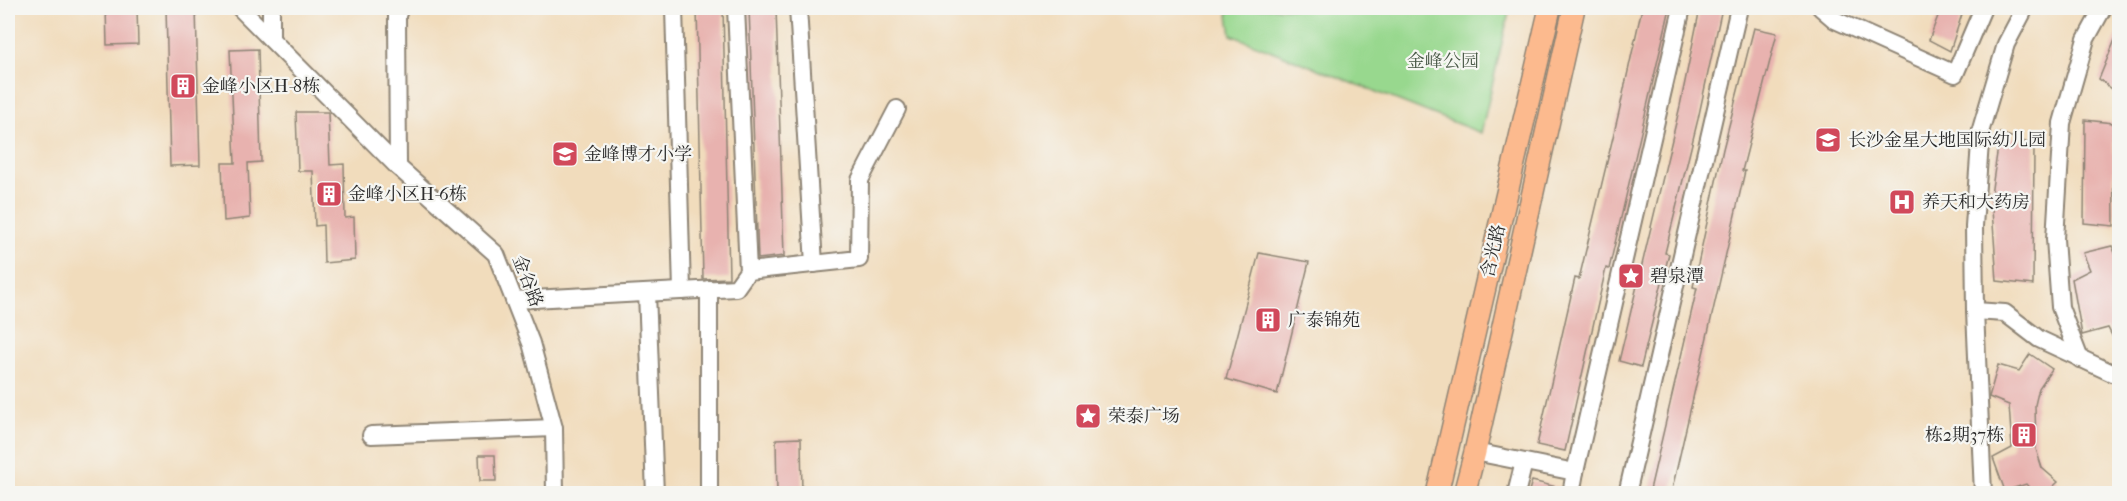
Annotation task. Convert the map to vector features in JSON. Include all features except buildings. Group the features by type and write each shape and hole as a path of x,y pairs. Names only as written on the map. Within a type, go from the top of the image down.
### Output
{"main road":[{"name":"含光路","path":"1437,494 1550,8"},
{"name":"含光路","path":"1464,494 1575,8"}],"street":[{"name":"金谷路","path":"240,8 399,167 496,254 531,343 554,428 555,494"},
{"path":"271,8 272,39"},
{"path":"399,167 397,15 400,8"},
{"path":"675,8 682,291"},
{"path":"514,300 736,288 748,271 736,8"},
{"path":"798,8 814,264"},
{"path":"1571,494 1682,8"},
{"path":"1627,494 1739,8"},
{"path":"1821,8 1835,20 1955,74 1983,8"},
{"path":"1983,494 1975,311 1974,226 1981,129 2006,44 2025,8"},
{"path":"2079,359 2060,307 2055,239 2062,123 2086,39 2103,8"},
{"path":"748,271 859,259 860,180 897,109"},
{"path":"709,289 709,494"},
{"path":"647,293 655,494"},
{"path":"1975,311 2005,313 2039,339 2079,359 2112,373 2120,374"},
{"path":"371,435 554,428"},
{"path":"1475,452 1575,472"},
{"path":"1516,494 1524,462"}],"green space":[{"name":"金峰公园","path":"1227,8 1510,8 1481,133 1231,35"}],"place":[{"name":"金峰小区H-8栋","path":"183,86"},
{"name":"长沙金星大地国际幼儿园","path":"1828,140"},
{"name":"金峰博才小学","path":"565,154"},
{"name":"金峰小区H-6栋","path":"329,194"},
{"name":"养天和大药房","path":"1902,202"},
{"name":"碧泉潭","path":"1631,276"},
{"name":"广泰锦苑","path":"1268,320"},
{"name":"荣泰广场","path":"1088,416"},
{"name":"栋2期37栋","path":"2024,435"}]}
